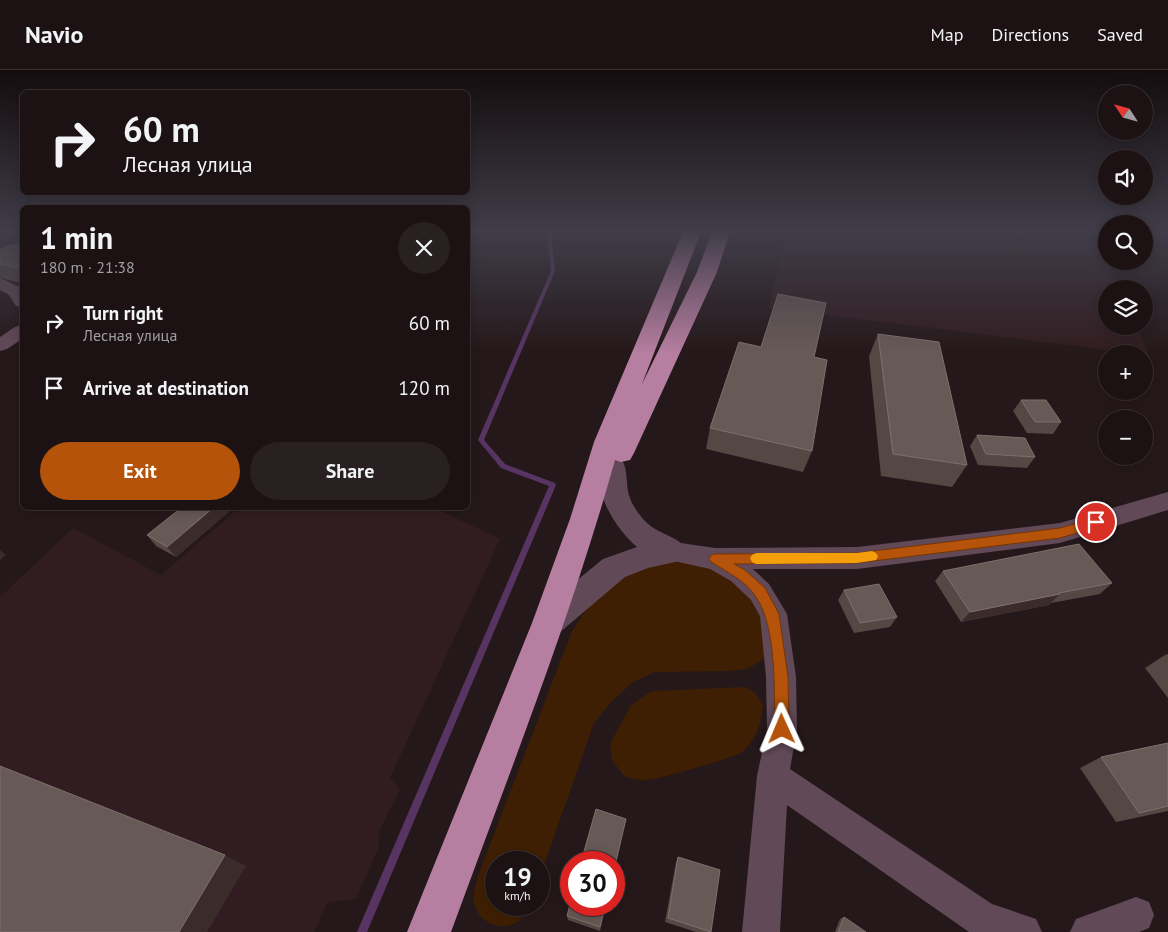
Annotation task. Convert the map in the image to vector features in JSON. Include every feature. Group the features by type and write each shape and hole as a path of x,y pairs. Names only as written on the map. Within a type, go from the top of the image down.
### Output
{"highway":[{"path":"428,932 548,623 584,519 607,442 676,272"},
{"path":"584,519 613,467 707,272"}],"street":[{"path":"0,283 16,292 20,299"},
{"path":"0,345 20,329"},
{"path":"613,467 616,500 635,529 648,540 674,552 715,559 857,558 1060,533 1168,501"},
{"path":"548,623 614,568 646,556 674,552"},
{"path":"715,559 740,573 760,592 772,614 781,677 782,729 774,776 761,932"},
{"path":"774,776 983,920 1023,932"},
{"path":"1089,932 1136,915"}],"shaded area":[{"path":"777,272 1112,272 1115,280 1098,280 1098,335 1140,335 1145,345 1098,345 1098,349 769,308"},
{"path":"237,510 439,510 500,539 390,778 400,790 380,829 378,849 356,899 328,902 314,932 0,932 0,597 73,528 161,575"},
{"path":"666,560 709,566 742,588 761,610 770,646 762,660 747,669 655,672 633,682 611,702 594,723 549,851 488,851 572,631 591,602 639,566"},
{"path":"745,687 755,693 763,705 761,719 755,736 742,752 696,768 644,780 624,776 612,760 610,744 631,705 652,691"},
{"path":"485,858 485,916 523,916 518,922 511,925 498,926 481,916 474,903 478,876"}],"building":[{"path":"778,294 826,303 814,357 827,360 812,451 710,428 739,342 761,347"},
{"path":"878,334 939,342 967,465 893,454"},
{"path":"1021,400 1046,400 1061,422 1035,422"},
{"path":"977,435 1025,438 1035,457 986,454"},
{"path":"178,510 211,510 167,547 147,535"},
{"path":"1079,544 1112,583 970,612 943,571"},
{"path":"879,584 897,617 860,623 844,590"},
{"path":"1168,743 1168,806 1139,813 1101,757"},
{"path":"0,766 225,855 179,932 0,932"},
{"path":"596,809 626,819 618,851 584,851"},
{"path":"678,857 720,870 711,932 668,918"},
{"path":"567,916 602,916 600,927"},
{"path":"844,917 866,932 838,932"}],"waterway":[{"path":"362,932 553,485 503,466 481,440 552,272"}],"slow traffic":[{"path":"756,558 857,558 872,556"}],"route":[{"path":"782,729 778,642 772,614 760,592 740,573 715,559 857,558 1060,533 1096,522"}]}
